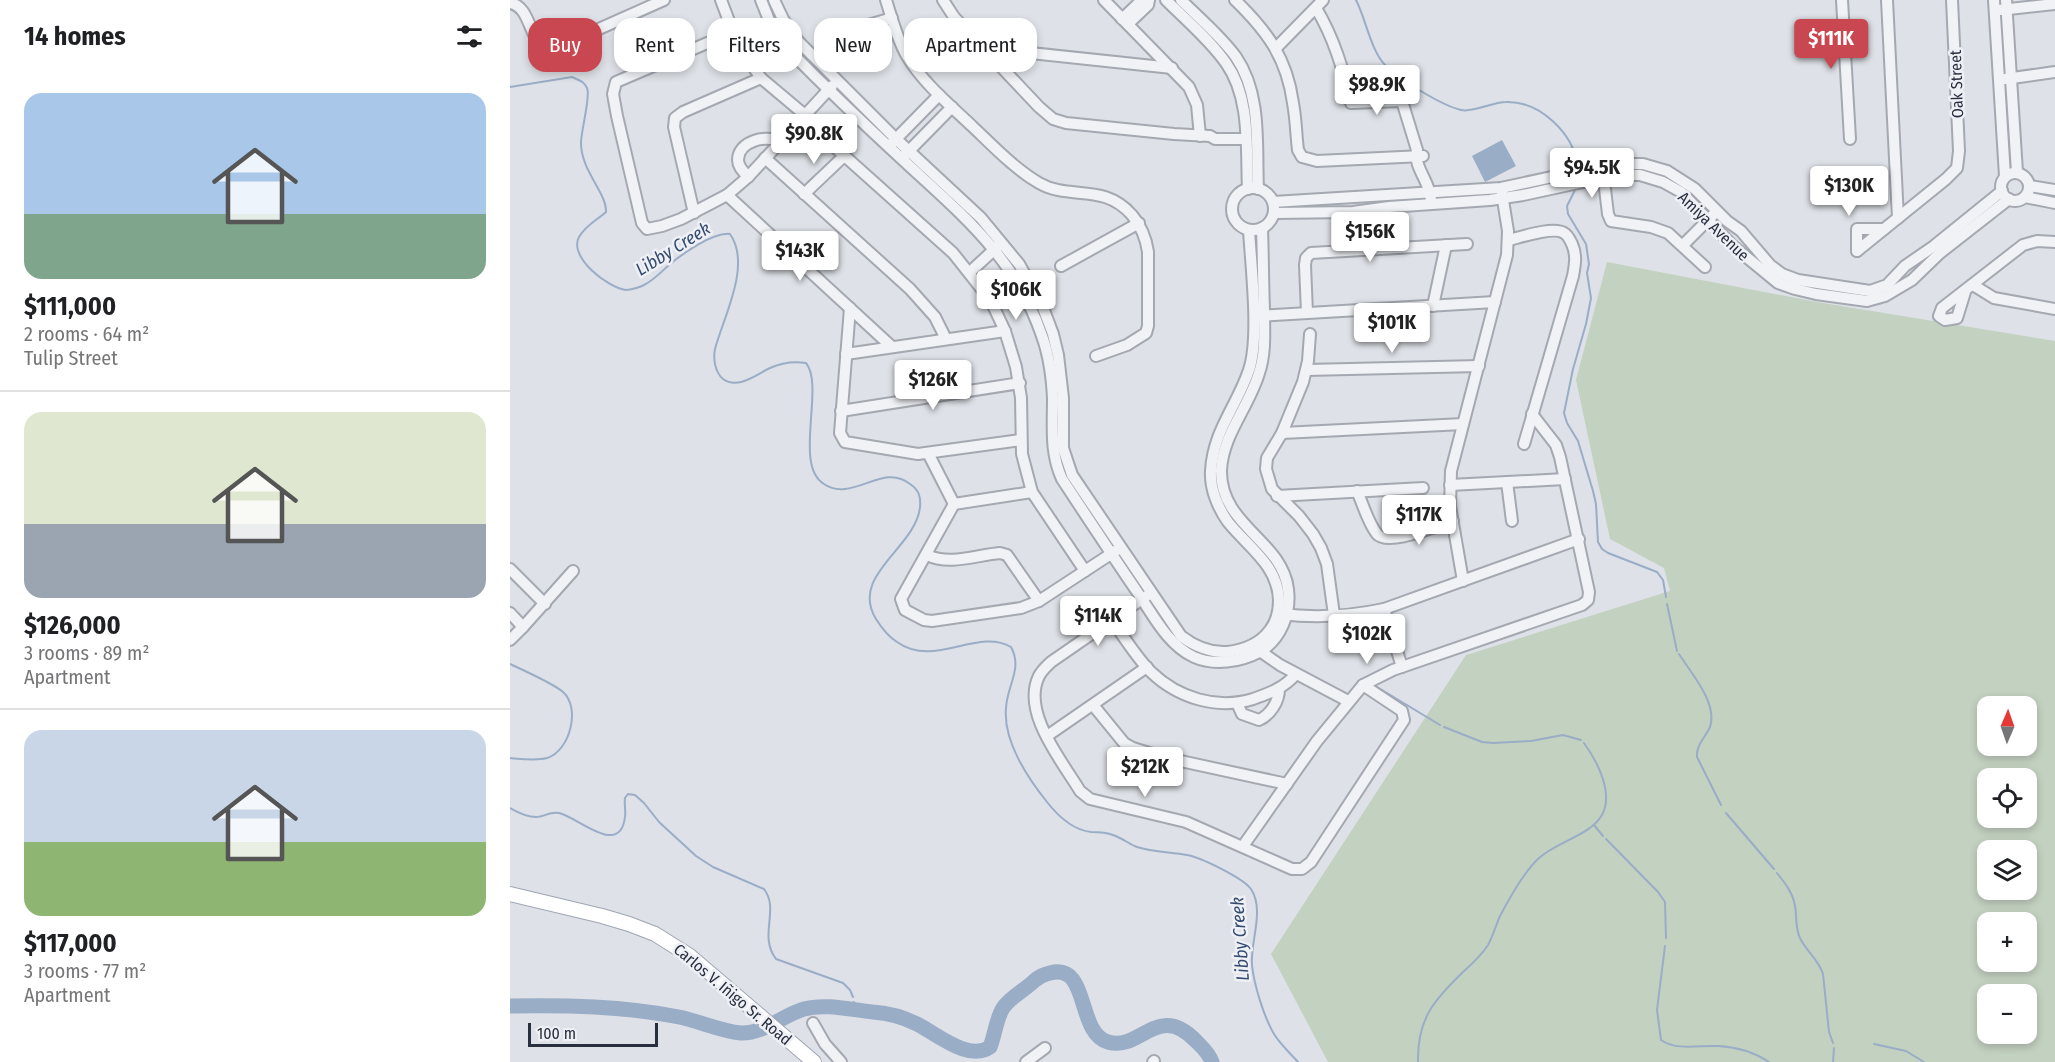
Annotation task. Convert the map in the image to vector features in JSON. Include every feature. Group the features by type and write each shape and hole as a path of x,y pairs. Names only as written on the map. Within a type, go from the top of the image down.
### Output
{"main road":[{"name":"Carlos V. Iñigo Sr. Road","path":"510,894 620,921 655,934 690,956 814,1062"}],"street":[{"path":"510,3 522,9 540,46 547,50 556,48 642,4 664,0"},
{"path":"721,0 728,18"},
{"path":"761,0 780,39 829,89 892,142"},
{"path":"774,0 790,32 837,80 892,142 973,225 998,246 1022,288 1048,356 1053,396 1053,446 1062,479 1116,551 1146,596 1169,637 1194,657 1217,662 1232,662 1275,638 1284,623 1282,614 1288,589 1283,572 1272,555 1236,516 1229,505 1222,483 1223,457 1227,442 1260,371 1264,341 1248,230"},
{"path":"886,0 906,55 913,66 939,95 991,144 1039,183 1055,189 1104,196 1126,208 1139,223 1147,240 1148,252 1148,326 1146,333 1127,345 1096,356"},
{"path":"943,0 955,18"},
{"path":"1104,0 1172,68 1194,95 1205,136"},
{"path":"1125,21 1142,0"},
{"path":"1125,21 1148,5 1149,0"},
{"path":"1166,0 1227,64 1241,94 1253,189"},
{"path":"1181,0 1229,49 1248,82 1255,114 1253,189"},
{"path":"1235,0 1263,29 1276,48 1292,91 1300,159 1419,154"},
{"path":"1842,0 1850,139"},
{"path":"1884,229 1898,218 1887,0"},
{"name":"Oak Street","path":"1898,218 1957,168 1959,152 1952,0"},
{"path":"2049,3 1994,5 2005,176 2001,183 2005,195 2015,201 2025,197 2055,202"},
{"path":"1276,48 1320,4 1337,50 1352,103 1402,101 1431,199"},
{"path":"2006,5 2017,172"},
{"path":"707,43 616,82 614,88 617,116 645,228 652,229 662,226 694,213 727,195 748,177 837,80"},
{"path":"1140,65 1151,47"},
{"path":"1037,54 1172,68"},
{"path":"757,72 805,115"},
{"path":"1007,72 1039,107 1060,122 1205,136 1215,132 1245,136"},
{"path":"1998,79 2055,72"},
{"path":"694,213 674,127 675,118 683,112 761,78"},
{"path":"892,142 939,95"},
{"path":"905,155 952,107"},
{"path":"748,177 739,164 739,153 742,149 764,138 774,138 780,142"},
{"path":"829,142 953,253 991,301 1013,352 1020,383 1021,440 1024,467 1032,492 1085,571"},
{"path":"804,194 844,156"},
{"path":"765,158 891,271 935,317 946,339"},
{"path":"1603,172 1608,214 1611,221 1668,233 1705,267"},
{"name":"Amiya Avenue","path":"1274,208 1353,212 1431,199 1502,193 1603,172 1631,175 1663,182 1748,238 1778,283 1795,289 1861,301 1912,280 1932,253 2005,195"},
{"path":"2005,176 2017,172 2027,178 2030,186 2025,197"},
{"path":"2030,186 2055,190"},
{"path":"1253,189 1267,194 1274,208 1270,222 1262,228 1248,230 1237,222 1232,210 1236,197 1253,189"},
{"path":"1463,581 1453,521 1450,485 1455,453 1507,255 1509,240 1502,193"},
{"path":"727,195 892,347"},
{"path":"1683,245 1713,215"},
{"name":"Amiya Avenue","path":"1713,215 1733,246 1767,268"},
{"path":"1061,266 1139,223"},
{"path":"1259,316 1262,228"},
{"path":"1509,240 1552,230 1561,231 1568,237 1574,248 1575,259 1573,276 1524,444"},
{"path":"2055,242 2037,241 2023,245 1969,289 1994,298 2055,309"},
{"path":"1307,313 1306,253 1467,244"},
{"path":"1433,306 1446,245"},
{"path":"970,272 998,246"},
{"path":"1259,316 1495,302"},
{"path":"850,308 840,433 845,442 899,452 928,453 1021,440"},
{"path":"846,354 1005,331"},
{"path":"1310,334 1306,370 1282,433 1268,458 1266,469 1272,489 1299,516 1321,548 1327,564 1334,615"},
{"path":"1306,370 1479,366"},
{"path":"841,411 1020,383"},
{"path":"1243,846 1348,701 1363,685 1402,667 1586,603 1589,592 1579,539 1556,445 1532,414"},
{"path":"1282,433 1463,424"},
{"path":"928,453 954,504"},
{"path":"1450,485 1565,479"},
{"path":"1507,482 1512,521"},
{"path":"1277,496 1423,488"},
{"path":"1357,491 1382,541 1453,521"},
{"path":"954,504 1032,492"},
{"path":"954,504 900,603 905,610 924,620 942,621 1012,610 1039,601 1116,551"},
{"path":"1282,614 1334,615 1384,609 1579,539"},
{"path":"927,555 947,561 1000,553 1007,555 1039,601"},
{"path":"510,569 545,604"},
{"path":"510,640 573,572"},
{"path":"1146,596 1051,662 1039,675 1035,695 1038,721 1080,790 1090,799 1186,822 1292,869 1302,869 1311,862 1404,720 1402,711 1363,685"},
{"path":"1384,609 1402,667"},
{"path":"510,613 523,627"},
{"path":"1112,620 1147,667 1166,684 1186,696 1207,701 1237,703 1279,689 1296,674"},
{"path":"1257,648 1296,674 1348,701"},
{"path":"1047,736 1147,667"},
{"path":"1237,703 1242,714 1259,720 1266,716 1278,700 1279,689"},
{"path":"1093,705 1124,743 1133,748 1162,757 1287,784"},
{"path":"813,1023 825,1044 841,1062"},
{"path":"1026,1062 1045,1048"}],"green space":[{"path":"1607,262 1817,302 2055,341 2055,1062 1328,1062 1271,954 1466,655 1670,591 1664,568 1610,539 1576,380"}],"water":[{"path":"1502,140 1516,166 1485,182 1472,156"}],"waterway":[{"path":"1356,0 1376,52 1386,66 1402,78 1433,98 1461,110 1466,111 1506,102 1531,107 1553,121 1562,131 1575,154 1578,166"},
{"name":"Libby Creek","path":"510,87 572,77 583,82 587,88 588,98 581,137 582,153 589,172 603,197 606,212 584,230 577,245 584,262 600,278 626,290 644,285 698,245 715,236 730,234 736,247 737,276 715,349 715,365 720,376 735,383 779,365 792,362 806,363 811,374 810,444 815,475 827,486 839,489 853,488 878,479 894,477 910,484 919,494 920,507 916,522 908,536 877,575 871,589 870,603 878,622 894,640 911,649 941,650 984,642 998,642 1011,647 1015,670 1006,708 1008,733 1024,770 1056,812 1066,822 1084,831 1102,832 1143,849 1187,855 1201,860 1231,874 1251,889 1257,906 1252,956 1257,991 1274,1034 1298,1062"},
{"path":"1575,190 1567,206 1568,214 1586,244 1591,298 1564,413 1578,441 1593,491 1598,542 1608,553 1657,572 1663,580 1666,597"},
{"path":"1667,604 1677,651"},
{"path":"1679,654 1702,689 1710,708 1710,727 1699,745 1697,757 1721,805"},
{"path":"510,664 563,692 568,699 572,718 567,738 555,754 547,758 528,760 510,758"},
{"path":"1377,687 1440,725"},
{"path":"1444,727 1482,742 1531,741 1563,735 1581,740"},
{"path":"1418,1062 1418,1047 1429,1011 1490,942 1500,916 1528,871 1545,853 1581,834 1597,822 1602,815 1606,797 1605,787 1599,768 1584,743"},
{"path":"510,808 533,817 559,813 607,835 615,834 622,829 625,817 625,798 628,794 635,795 659,822 696,856 713,867 764,889 770,905 769,941 776,959 843,983 853,997"},
{"path":"1726,813 1774,869"},
{"path":"1594,825 1603,836"},
{"path":"1606,839 1665,902 1666,938"},
{"path":"1777,873 1786,884 1792,897 1800,938 1819,964 1823,974 1829,1032 1833,1043"},
{"path":"1665,946 1657,1010 1661,1040 1681,1046 1718,1046 1738,1049 1757,1055 1769,1062"},
{"path":"510,1006 616,1008 679,1017 741,1033 757,1031 804,1009 838,1008 901,1017 953,1045 963,1049 982,1051 990,1047 1001,1012 1010,1000 1040,977 1063,972 1071,978 1077,988 1091,1026 1098,1036 1108,1042 1119,1043 1160,1026 1171,1026 1183,1030 1196,1041 1212,1062"},
{"path":"854,1002 858,1010"},
{"path":"1874,1044 1906,1051 1924,1062"},
{"path":"1833,1062 1834,1048"}]}
